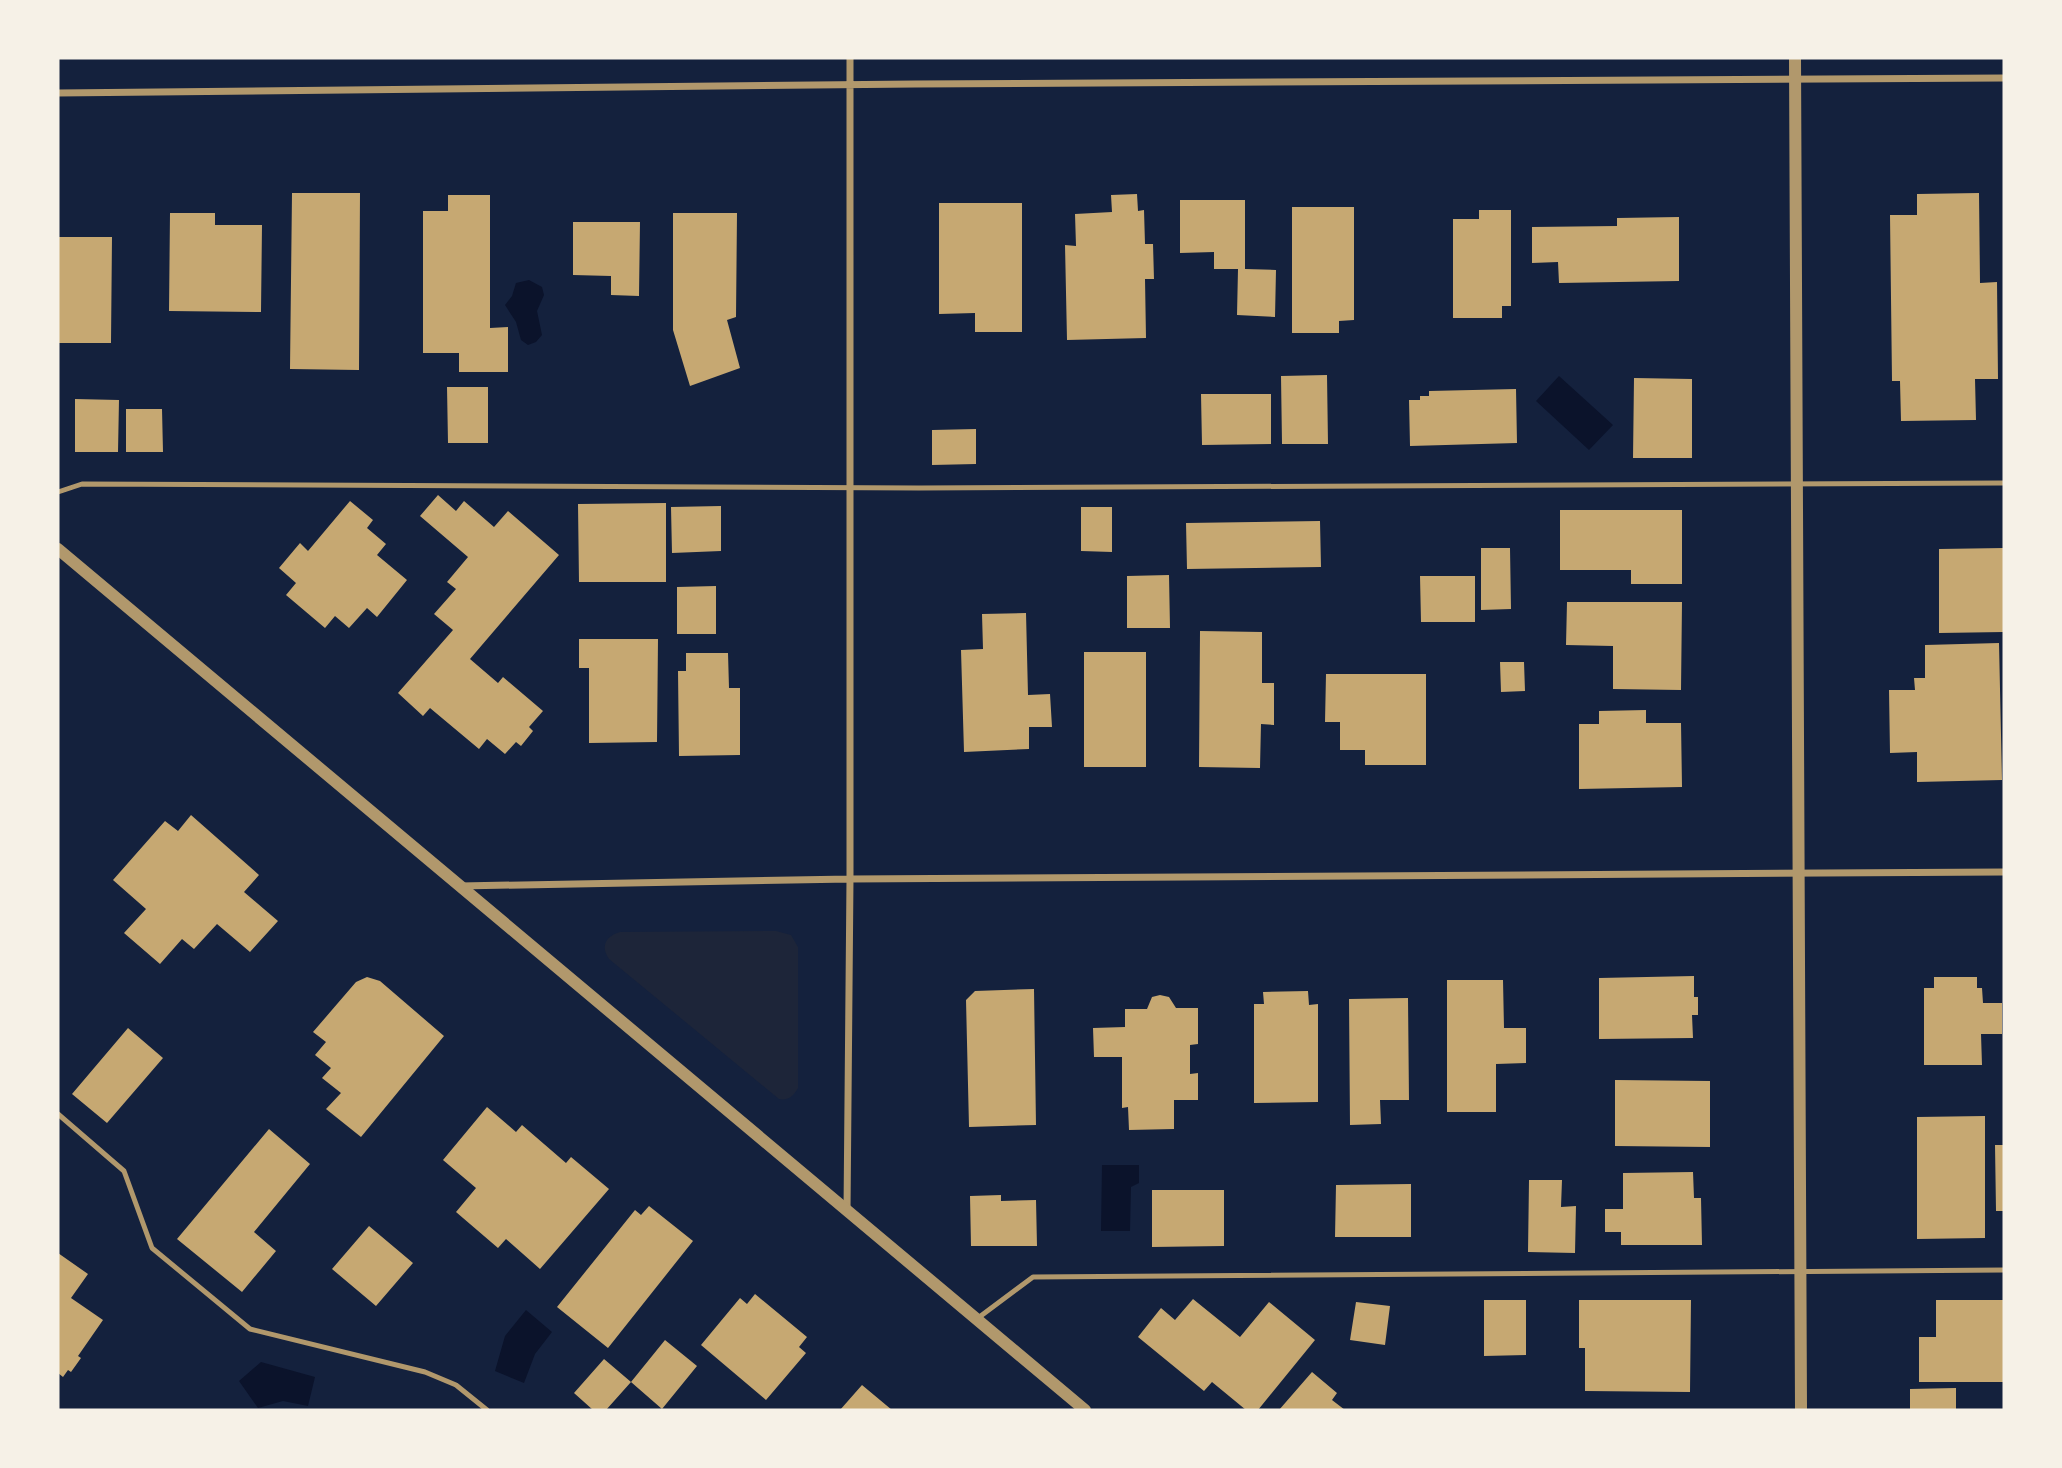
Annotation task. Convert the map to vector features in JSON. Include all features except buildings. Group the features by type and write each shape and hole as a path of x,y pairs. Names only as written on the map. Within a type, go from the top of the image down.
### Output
{"street":[{"path":"847,1211 850,879 849,58"},
{"path":"1795,58 1801,1410"},
{"path":"58,93 850,84 2004,78"},
{"path":"58,549 1085,1410"},
{"path":"460,886 850,879 2004,872"}],"lane":[{"path":"58,492 82,484 849,488 1798,486 2004,483"},
{"path":"58,1114 124,1171 152,1248 250,1329 425,1372 456,1385 487,1410"},
{"path":"976,1319 1033,1276 2004,1270"}],"shaded area":[{"path":"529,280 542,287 544,295 537,311 542,335 536,342 528,345 521,340 516,322 505,305 512,296 516,283"},
{"path":"1559,376 1613,425 1589,450 1536,401"},
{"path":"776,931 791,935 798,947 798,1088 786,1099 779,1099 609,959 605,950 608,939 620,932"},
{"path":"1102,1165 1139,1165 1139,1183 1131,1187 1130,1231 1101,1231"},
{"path":"526,1310 552,1332 535,1354 524,1383 495,1371 505,1336"},
{"path":"261,1362 315,1377 308,1406 283,1401 258,1408 239,1381"}]}
